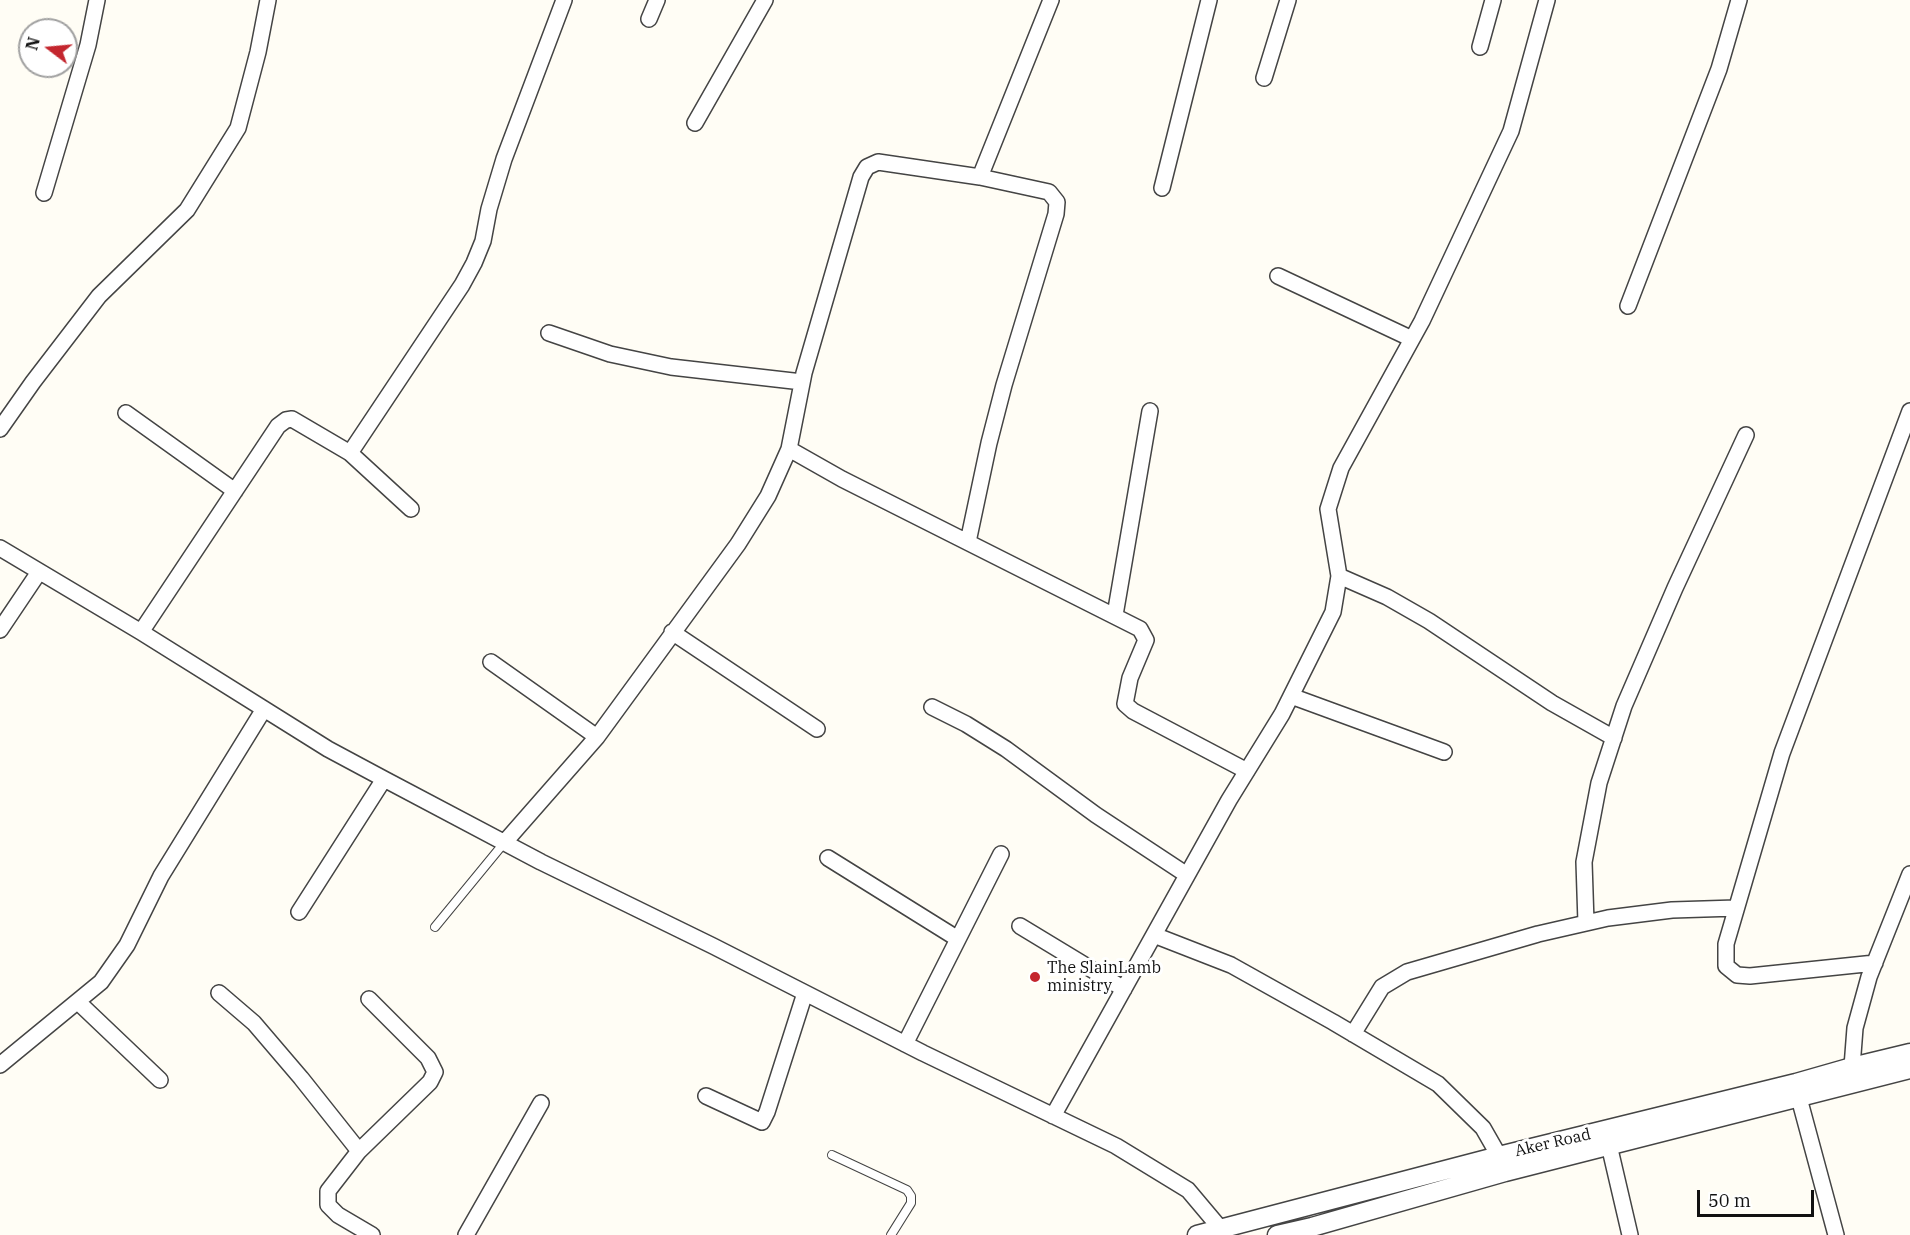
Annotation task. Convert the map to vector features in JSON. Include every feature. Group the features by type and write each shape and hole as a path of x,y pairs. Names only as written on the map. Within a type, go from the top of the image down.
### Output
{"street":[{"path":"44,193 88,45 97,0"},
{"path":"0,429 99,296 187,210 238,128 258,52 267,0"},
{"path":"350,453 462,285 474,263 483,241 489,209 504,159 564,0"},
{"path":"649,19 657,0"},
{"path":"695,123 765,0"},
{"path":"980,177 1051,0"},
{"path":"1162,188 1209,0"},
{"path":"1264,78 1288,0"},
{"path":"1480,47 1493,0"},
{"path":"1053,1116 1187,875 1282,714 1333,612 1339,576 1328,508 1341,468 1412,339 1511,131 1547,0"},
{"path":"1628,306 1719,69 1739,0"},
{"path":"504,843 597,737 738,544 768,496 789,449 802,382 861,177 867,167 878,162 980,177 1049,192 1057,202 1056,214 1004,385 968,542"},
{"path":"1278,276 1412,339"},
{"path":"549,333 610,354 671,367 802,382"},
{"path":"1115,615 1150,411"},
{"path":"1875,963 1750,976 1737,975 1726,966 1726,944 1782,753 1910,411"},
{"path":"126,413 235,491"},
{"path":"141,632 278,426 289,419 350,453 411,509"},
{"path":"1586,923 1584,862 1599,783 1624,706 1675,588 1746,435"},
{"path":"789,449 842,479 1140,629 1146,640 1130,678 1125,704 1133,711 1247,771"},
{"path":"0,548 141,632 328,749 504,843 905,1044 1116,1146 1188,1190 1220,1228"},
{"path":"0,630 39,572"},
{"path":"1339,576 1387,597 1429,621 1552,703 1614,738"},
{"path":"672,632 817,729"},
{"path":"491,662 597,737"},
{"path":"1291,696 1444,752"},
{"path":"932,707 966,724 1006,749 1096,814 1187,875"},
{"path":"0,1065 101,982 127,945 161,876 264,709"},
{"path":"300,912 384,779"},
{"path":"905,1044 1001,854"},
{"path":"828,858 958,939"},
{"path":"1852,1067 1855,1028 1875,963 1910,874"},
{"path":"1353,1034 1382,987 1407,972 1538,934 1586,923 1672,910 1736,908"},
{"path":"1020,926 1124,989"},
{"path":"1154,935 1231,966 1438,1084 1483,1128 1499,1156"},
{"path":"219,993 254,1023 359,1150"},
{"path":"706,1096 762,1122 805,993"},
{"path":"369,999 428,1058 435,1072 430,1082 359,1150 328,1191 328,1205 338,1215 372,1235"},
{"path":"78,1002 160,1080"},
{"name":"Aker Road","path":"1197,1235 1499,1156 1910,1053"},
{"name":"Aker Road","path":"1277,1235 1318,1231 1505,1172 1910,1069"},
{"path":"1799,1098 1836,1235"},
{"path":"466,1235 541,1103"},
{"path":"1609,1145 1630,1235"}],"lane":[{"path":"435,927 504,843"},
{"path":"832,1155 907,1190 911,1196 911,1203 891,1235"}],"place":[{"name":"The SlainLamb ministry","path":"1035,977"}]}
